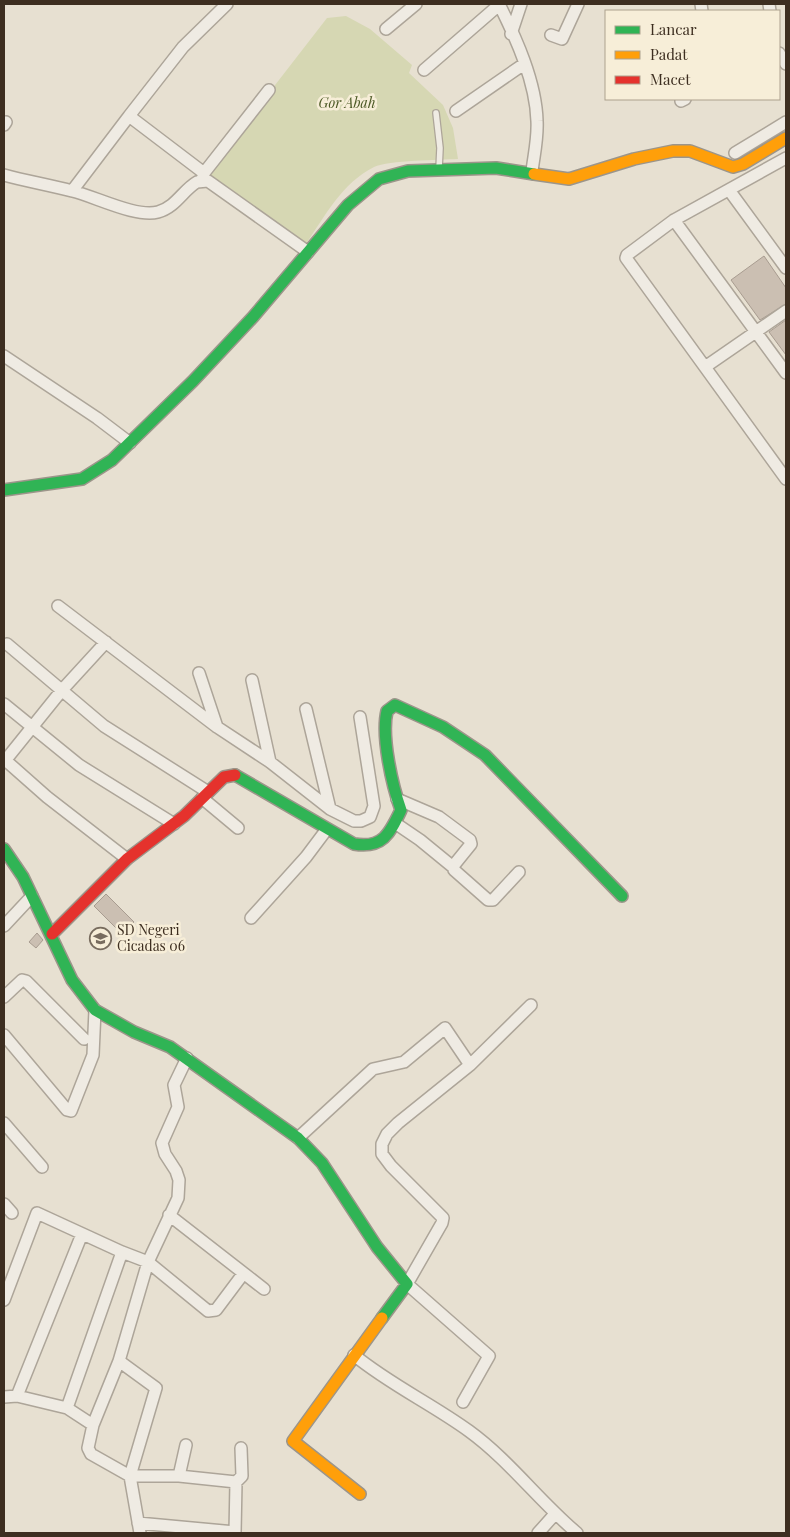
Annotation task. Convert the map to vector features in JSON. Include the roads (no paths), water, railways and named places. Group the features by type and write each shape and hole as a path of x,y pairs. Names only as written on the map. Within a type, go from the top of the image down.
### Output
{"street":[{"path":"72,191 183,47 227,4"},
{"path":"386,29 416,4"},
{"path":"424,70 499,4 524,64 533,95 537,122 532,172"},
{"path":"512,34 521,4"},
{"path":"551,35 562,39 578,4"},
{"path":"456,111 524,64"},
{"path":"4,175 72,191 140,212 155,213 165,210 178,201 193,184 203,177 269,90"},
{"path":"129,116 203,177 308,252"},
{"path":"735,153 786,122"},
{"path":"4,490 68,483 82,479 112,460 246,324 348,205 368,186 392,174 439,169 496,168 569,179 634,159 673,151 690,152 734,167 743,164 786,138"},
{"path":"785,474 626,258 627,255 674,220 786,159"},
{"path":"729,190 786,268"},
{"path":"674,220 786,373"},
{"path":"705,367 786,311"},
{"path":"4,356 97,418 130,443"},
{"path":"58,606 217,726 270,762 330,809 354,821 366,820 373,811 374,806 360,717"},
{"path":"106,642 62,690 4,761 127,859"},
{"path":"7,644 104,726 205,795 238,828"},
{"path":"199,673 217,726"},
{"path":"252,680 270,762"},
{"path":"4,704 79,764 174,824"},
{"path":"52,934 127,859 174,824 224,777 236,775 260,792 343,839 365,847 382,841 395,823 401,810 397,800 386,713 389,708 395,705 443,727 484,755 622,896"},
{"path":"306,709 330,809"},
{"path":"397,800 439,817 470,840 471,844 453,867"},
{"path":"395,823 420,840 453,867 490,901 519,872"},
{"path":"251,918 306,857 327,829"},
{"path":"4,849 52,934 56,949 72,980 95,1010 134,1032 170,1047 298,1138 322,1163 377,1247 407,1284 488,1354 488,1359 463,1402"},
{"path":"4,926 32,896"},
{"path":"4,997 22,980 26,980 84,1039"},
{"path":"360,1494 293,1441 407,1284 439,1230 443,1218 391,1166 382,1154 382,1144 387,1134 398,1123 470,1065 531,1005"},
{"path":"4,1035 67,1110 71,1111 93,1055 95,1010"},
{"path":"298,1138 374,1069 404,1062 444,1028 470,1065"},
{"path":"187,1058 174,1085 178,1107 162,1143 165,1154 176,1171 179,1180 178,1198 148,1262 119,1361 93,1425 89,1451 130,1476 179,1476 236,1482"},
{"path":"4,1123 42,1167"},
{"path":"4,1204 12,1213"},
{"path":"4,1300 37,1213 148,1262 208,1311 216,1310 242,1274"},
{"path":"169,1215 264,1290"},
{"path":"17,1396 82,1234"},
{"path":"67,1408 122,1252"},
{"path":"354,1355 369,1368 476,1436 495,1452 555,1514 577,1533"},
{"path":"119,1361 156,1388 130,1476 139,1528 235,1533 236,1482 242,1476 241,1448"},
{"path":"4,1397 17,1396 67,1408 93,1425"},
{"path":"179,1476 186,1445"},
{"path":"538,1533 555,1514"}],"lane":[{"path":"436,113 440,148 439,169"}],"place":[{"name":"SD Negeri Cicadas 06","path":"101,938"}],"park label":[{"name":"Gor Abah","path":"347,103"}]}
